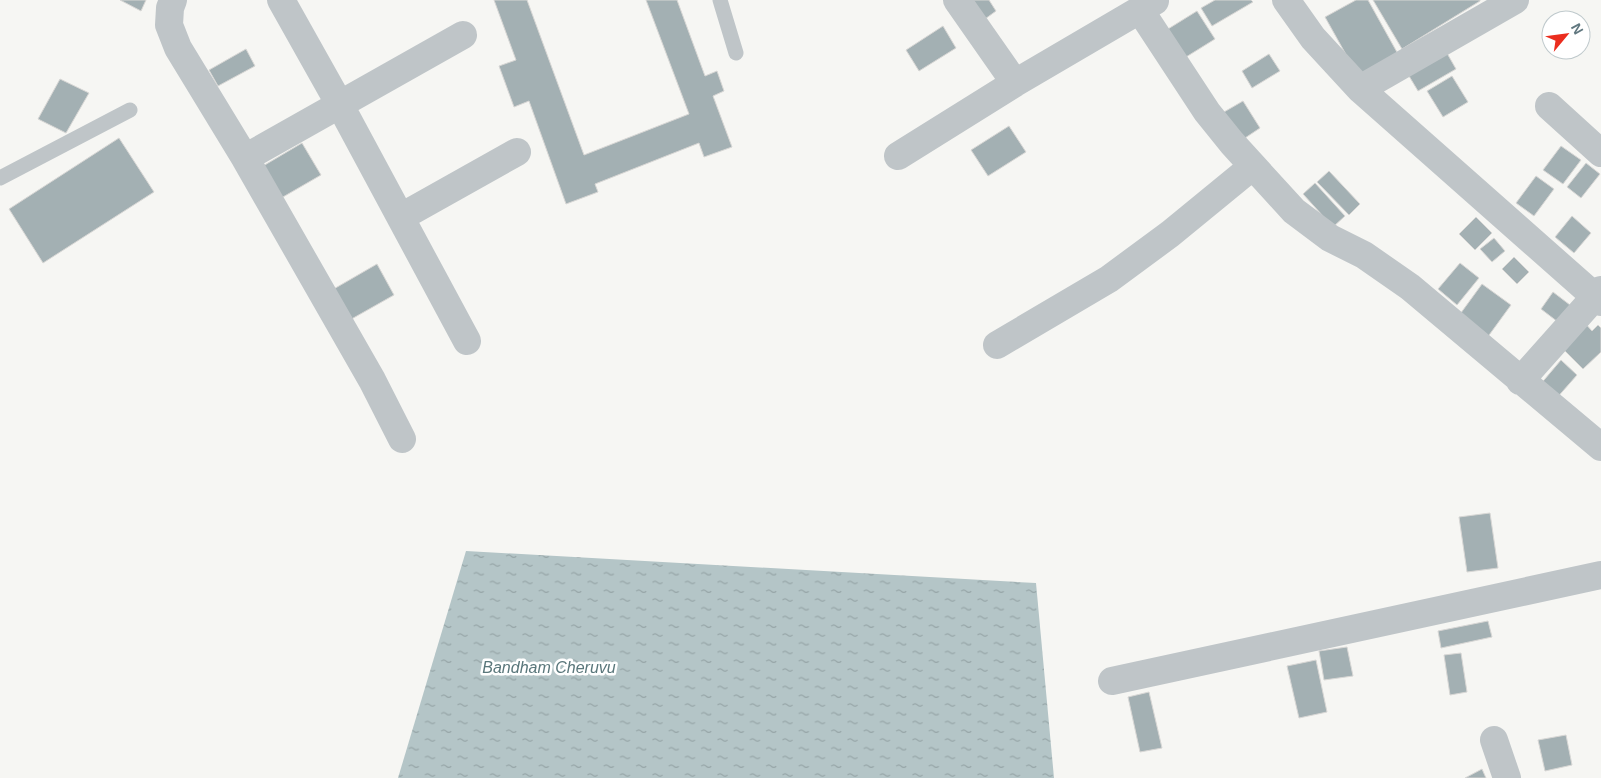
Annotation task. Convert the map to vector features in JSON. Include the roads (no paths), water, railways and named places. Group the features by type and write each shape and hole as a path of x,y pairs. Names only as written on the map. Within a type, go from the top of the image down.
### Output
{"street":[{"path":"173,0 170,8 170,25 178,48 245,158 372,380 402,439"},
{"path":"281,0 340,105 467,341"},
{"path":"957,0 1015,82"},
{"path":"1286,0 1313,38 1360,89 1599,296 1520,381"},
{"path":"1360,89 1515,0"},
{"path":"898,156 1133,7 1207,112 1232,143 1294,211 1330,238 1364,255 1410,287 1601,447"},
{"path":"245,158 463,35"},
{"path":"1549,106 1601,153"},
{"path":"401,217 517,152"},
{"path":"997,345 1109,279 1170,234 1253,166"},
{"path":"1112,681 1601,575"},
{"path":"1494,740 1507,778"}],"lane":[{"path":"720,0 736,53"},
{"path":"0,178 130,110"}],"water":[{"name":"Bandham Cheruvu","path":"466,551 1036,583 1054,778 398,778"}]}
